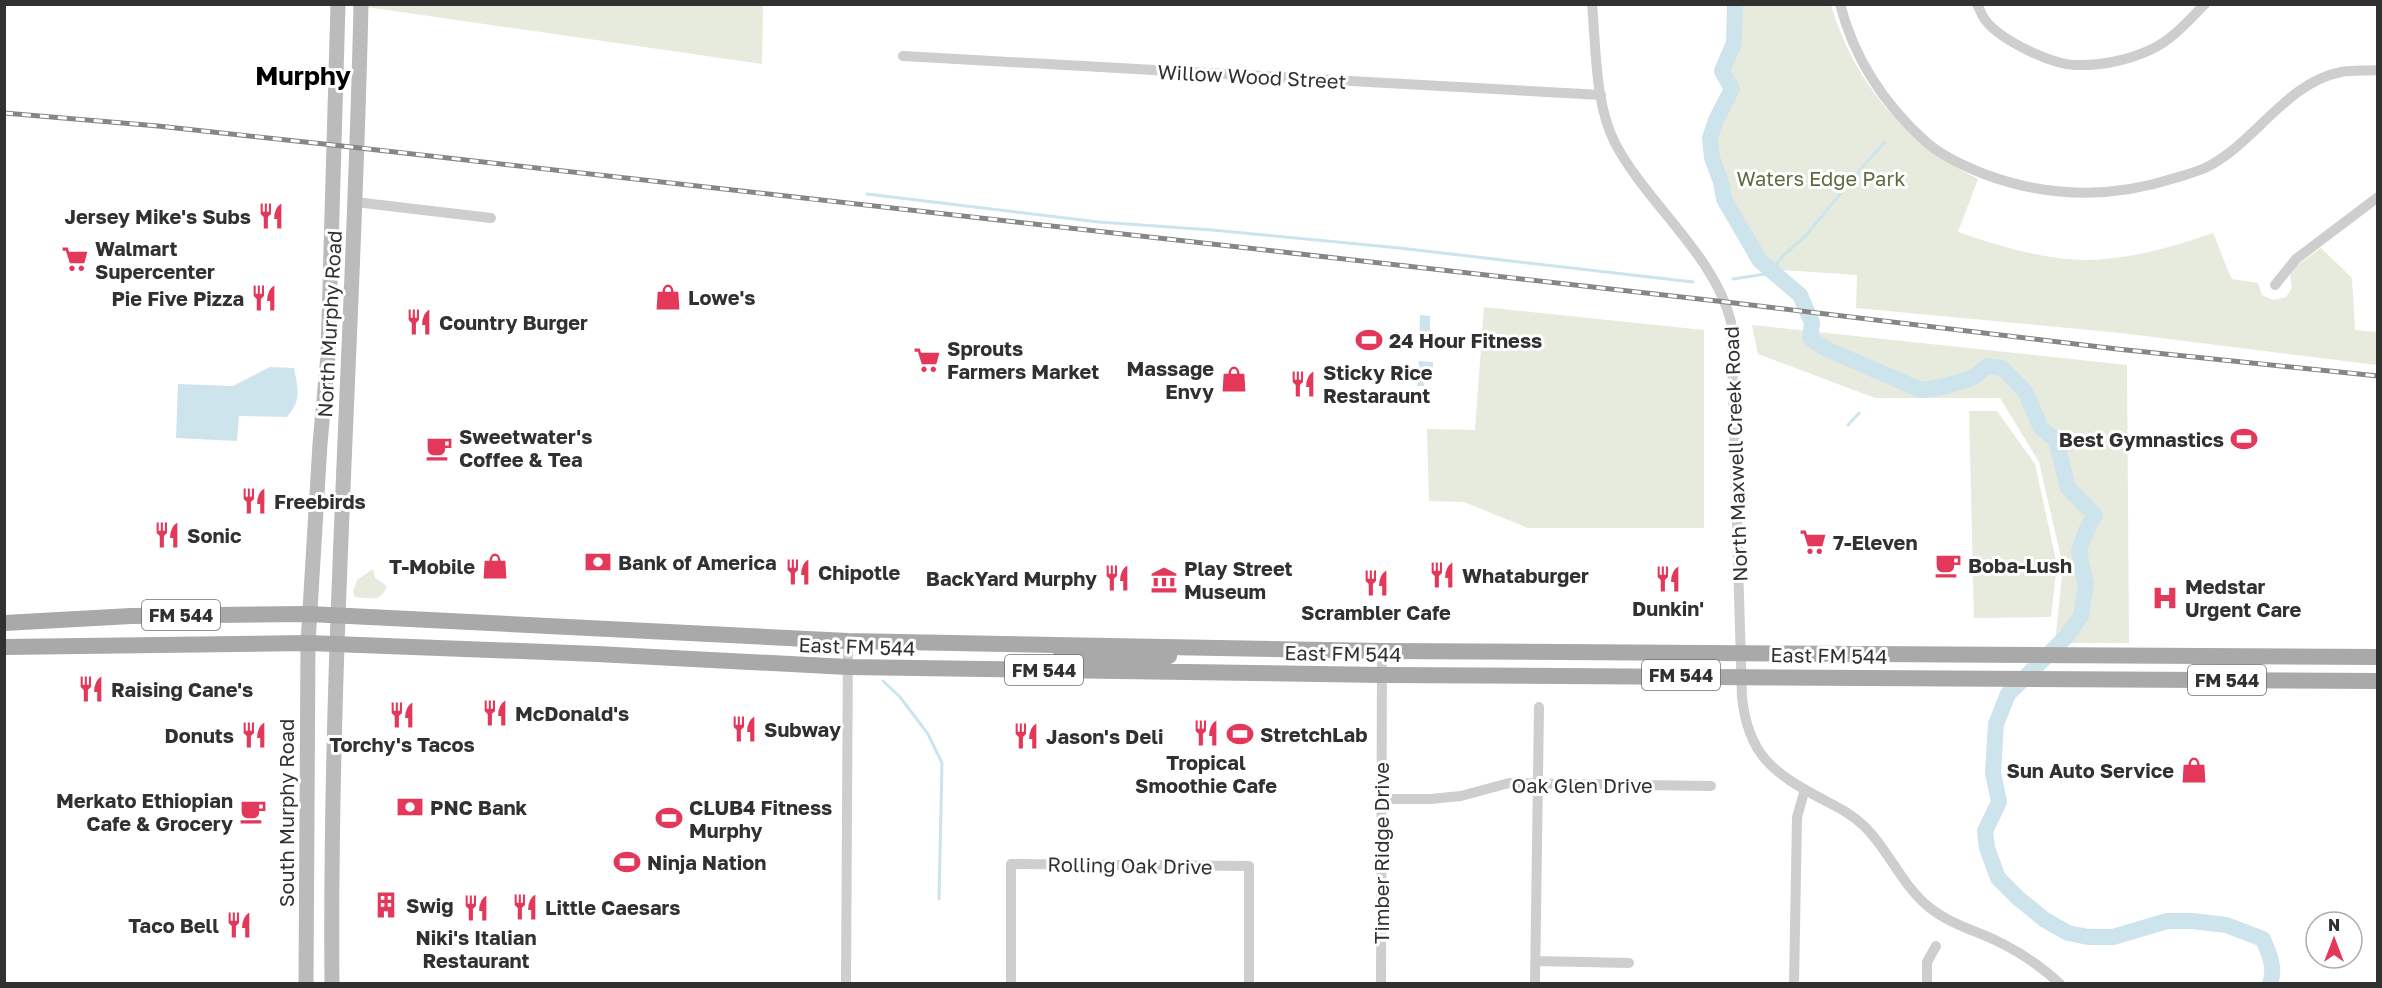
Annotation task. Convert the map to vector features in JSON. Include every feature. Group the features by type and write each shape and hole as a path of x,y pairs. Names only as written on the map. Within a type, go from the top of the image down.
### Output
{"main road":[{"name":"North Murphy Road","path":"308,643 320,444 328,355 338,4"},
{"name":"North Murphy Road","path":"336,645 356,202 360,4"},
{"path":"328,355 349,355"},
{"name":"FM 544","path":"4,623 130,616 309,614 337,616"},
{"name":"East FM 544","path":"337,616 848,641 1383,651 2378,657"},
{"path":"542,652 545,625"},
{"name":"East FM 544","path":"308,643 848,667 1057,671 2378,681"},
{"name":"FM 544","path":"4,648 308,643"},
{"name":"South Murphy Road","path":"306,984 308,643"},
{"path":"332,984 336,645"},
{"path":"1057,671 1059,658 1162,658 1189,647"},
{"path":"307,772 334,773"},
{"path":"307,875 332,876"}],"street":[{"name":"North Maxwell Creek Road","path":"1592,4 1601,95 1607,127 1620,153 1722,292 1729,314 1732,328 1744,716 1758,750 1764,760 1776,771 1851,814 1865,826 1896,869 1929,908 1954,923 2007,947 2036,964 2060,984"},
{"path":"1840,4 1860,60 1883,97 1926,142 1973,170 2004,181 2059,193 2120,191 2149,186 2205,168 2237,148 2305,87 2340,72 2378,70"},
{"path":"1977,4 1986,22 2011,40 2041,58 2075,65 2120,61 2154,49 2205,4"},
{"name":"Willow Wood Street","path":"903,56 1601,95"},
{"path":"2275,285 2296,260 2378,197"},
{"path":"356,202 490,218"},
{"path":"846,984 848,641"},
{"name":"Timber Ridge Drive","path":"1381,984 1383,651"},
{"path":"1535,984 1539,707"},
{"name":"Oak Glen Drive","path":"1382,799 1430,799 1461,796 1509,783 1711,786"},
{"path":"1794,984 1797,818 1805,789"},
{"name":"Rolling Oak Drive","path":"1011,984 1011,864 1249,866 1249,984"},
{"path":"1926,984 1927,962 1936,946"},
{"path":"1536,961 1629,963"}],"green space":[{"path":"367,4 763,5 762,64 367,7"},
{"name":"Waters Edge Park","path":"1735,5 1831,5 1853,60 1868,85 1886,107 1927,147 1978,179 1958,232 2038,255 2088,260 2152,251 2213,233 2232,279 2258,283 2262,295 2273,300 2286,297 2292,288 2290,275 2296,266 2321,248 2352,278 2355,330 2377,332 2377,365 2121,333 1856,308 1857,275 1768,269 1760,261 1724,199 1721,182 1712,158 1710,138 1716,120 1732,89 1722,71 1734,43"},
{"path":"1484,307 1704,330 1704,528 1528,528 1464,502 1429,501 1427,429 1475,430"},
{"path":"1752,325 2127,365 2129,643 2055,643 2063,566 2039,462 2000,398 1875,398 1758,354"},
{"path":"1969,411 1997,411 2035,464 2057,565 2051,617 1974,618"},
{"path":"373,569 375,578 387,586 384,591 375,598 355,597 353,592 357,580"}],"water":[{"path":"1420,315 1430,316 1430,347 1419,347"},
{"path":"1418,361 1433,362 1432,381 1427,380 1427,367 1425,367 1424,386 1417,386 1418,369 1420,369"},
{"path":"270,367 294,368 297,399 287,417 239,416 237,441 176,438 178,384 233,386"}],"waterway":[{"path":"1735,4 1734,43 1722,71 1732,89 1716,120 1710,138 1712,158 1721,182 1724,199 1760,261 1800,295 1812,323 1810,338 1826,349 1921,390 1973,378 1987,366 2002,368 2025,391 2041,428 2056,440 2068,488 2095,515 2079,551 2086,586 2081,616 2066,637 2008,694 1996,724 1993,773 1999,802 1985,831 1987,848 1998,878 2045,920 2068,933 2088,937 2113,937 2167,921 2192,921 2226,925 2263,939 2272,966 2270,984"},
{"path":"1733,279 1772,273 1782,257 1806,235 1885,142"},
{"path":"867,194 1099,222 1399,248 1693,282"},
{"path":"1848,425 1859,413"},
{"path":"883,681 900,697 928,734 942,763 939,899"}],"railway":[{"path":"4,113 158,126 333,145 1726,302 2117,349 2378,376"}],"place":[{"name":"Jersey Mike's Subs","path":"271,216"},
{"name":"Walmart Supercenter","path":"75,259"},
{"name":"Lowe's","path":"668,297"},
{"name":"Pie Five Pizza","path":"264,298"},
{"name":"Country Burger","path":"419,322"},
{"name":"24 Hour Fitness","path":"1369,340"},
{"name":"Sprouts Farmers Market","path":"927,360"},
{"name":"Massage Envy","path":"1234,379"},
{"name":"Sticky Rice Restaraunt","path":"1303,384"},
{"name":"Best Gymnastics","path":"2244,439"},
{"name":"Sweetwater's Coffee & Tea","path":"439,448"},
{"name":"Freebirds","path":"254,501"},
{"name":"Sonic","path":"167,535"},
{"name":"7-Eleven","path":"1813,542"},
{"name":"Bank of America","path":"598,562"},
{"name":"Boba-Lush","path":"1948,565"},
{"name":"T-Mobile","path":"495,566"},
{"name":"Chipotle","path":"798,572"},
{"name":"Whataburger","path":"1442,575"},
{"name":"BackYard Murphy","path":"1117,578"},
{"name":"Dunkin'","path":"1668,579"},
{"name":"Play Street Museum","path":"1164,580"},
{"name":"Scrambler Cafe","path":"1376,583"},
{"name":"Medstar Urgent Care","path":"2165,598"},
{"name":"Raising Cane's","path":"91,689"},
{"name":"McDonald's","path":"495,713"},
{"name":"Torchy's Tacos","path":"402,715"},
{"name":"Subway","path":"744,729"},
{"name":"Tropical Smoothie Cafe","path":"1206,733"},
{"name":"StretchLab","path":"1240,734"},
{"name":"Donuts","path":"254,735"},
{"name":"Jason's Deli","path":"1026,736"},
{"name":"Sun Auto Service","path":"2194,770"},
{"name":"PNC Bank","path":"410,807"},
{"name":"Merkato Ethiopian Cafe & Grocery","path":"253,811"},
{"name":"CLUB4 Fitness Murphy","path":"669,818"},
{"name":"Ninja Nation","path":"627,862"},
{"name":"Swig","path":"386,905"},
{"name":"Little Caesars","path":"525,907"},
{"name":"Niki's Italian Restaurant","path":"476,908"},
{"name":"Taco Bell","path":"239,925"}],"district":[{"name":"Murphy","path":"303,75"}]}
